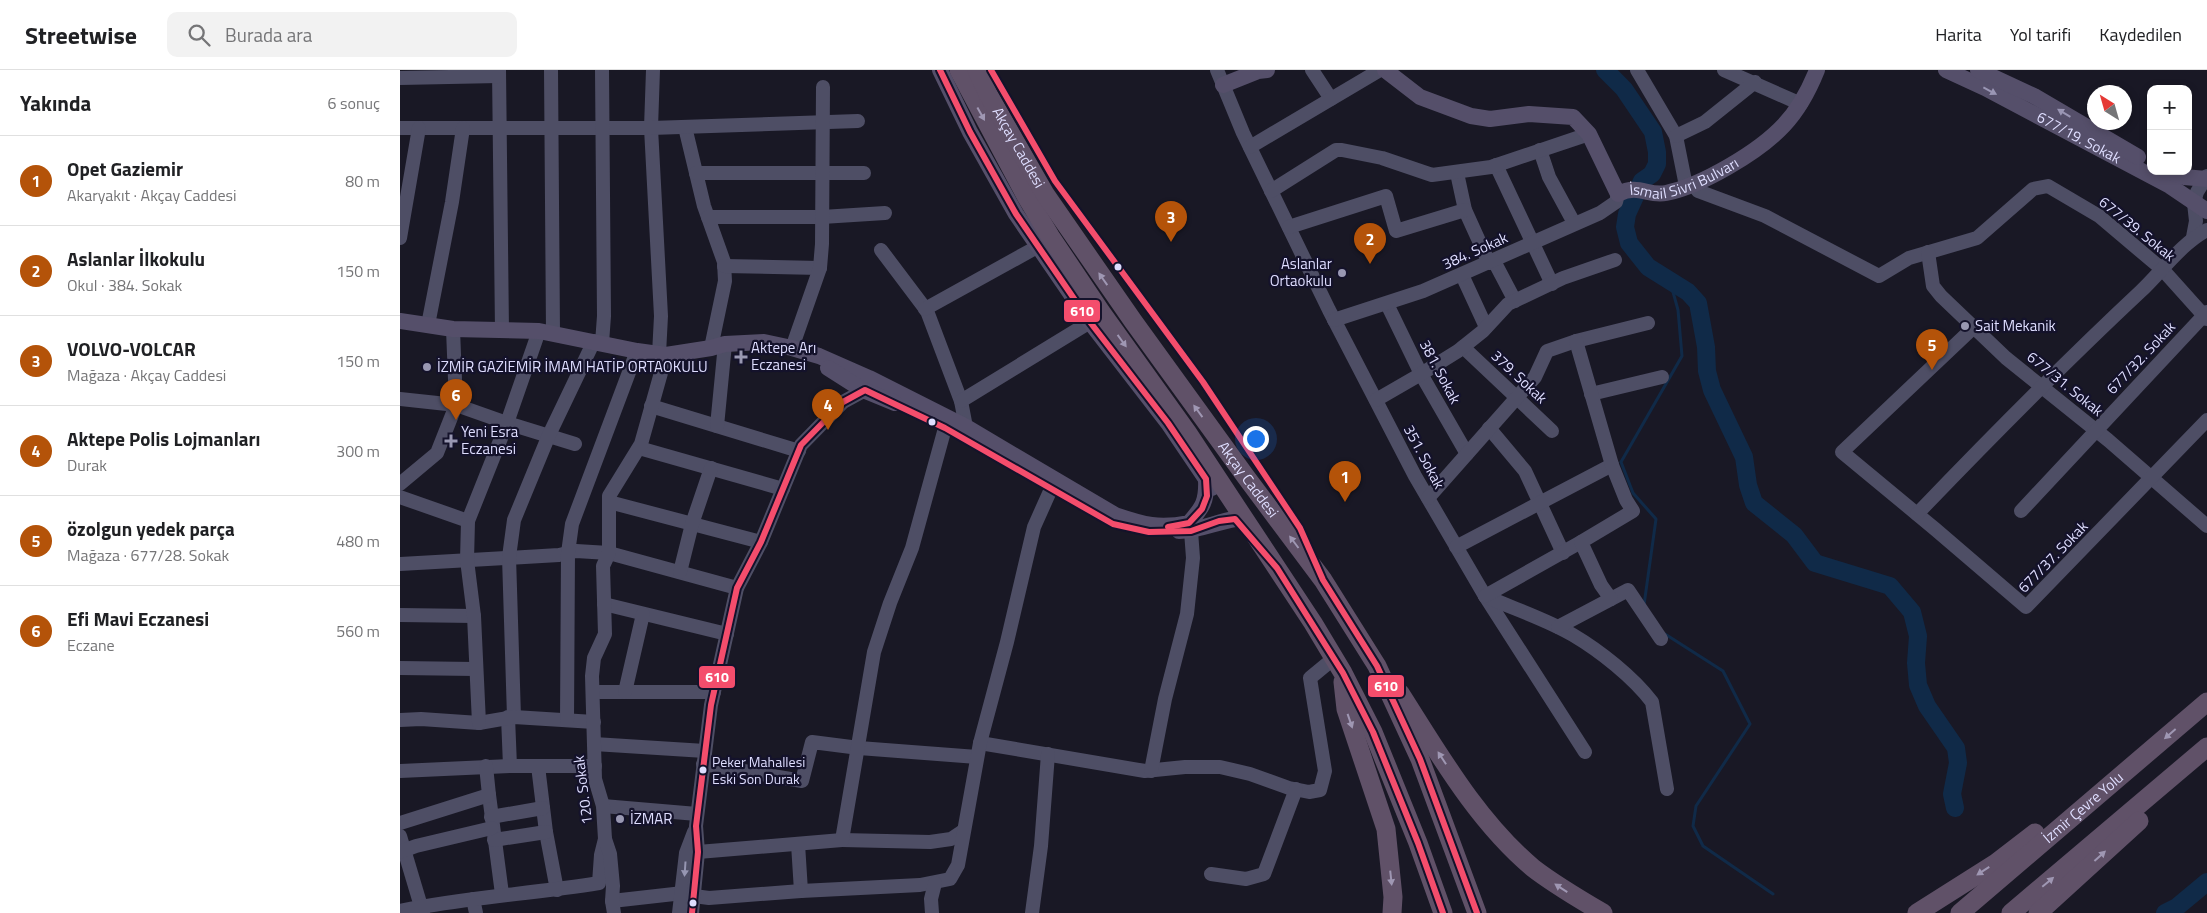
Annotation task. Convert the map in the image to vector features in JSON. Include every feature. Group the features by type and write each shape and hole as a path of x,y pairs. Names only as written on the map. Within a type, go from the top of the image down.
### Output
{"highway":[{"name":"Akçay Caddesi","path":"959,70 1026,196 1050,236 1101,312 1187,432 1277,568 1338,666 1373,732 1418,843 1443,913"},
{"name":"Akçay Caddesi","path":"977,70 988,94 1045,194 1246,478 1323,580 1377,666 1420,759 1477,913"},
{"path":"1338,666 1346,709 1386,829 1393,897 1392,913"},
{"path":"1377,666 1389,675 1460,784 1493,829 1532,867 1556,885 1603,913"},
{"name":"İzmir Çevre Yolu","path":"1960,913 2207,702"},
{"path":"2011,913 2207,747"},
{"path":"2038,913 2207,759"},
{"path":"1917,913 1996,864 2039,830 2110,785"}],"main road":[{"path":"940,70 994,177 1037,246 1090,322 1168,423 1234,519 1277,568"},
{"path":"1220,78 1267,70"},
{"name":"İsmail Sivri Bulvarı","path":"1385,70 1420,97 1471,116 1490,119 1528,114 1573,117 1589,134 1623,191 1664,193 1690,185 1720,171 1752,151 1783,126 1801,104 1817,70"},
{"name":"677/19. Sokak","path":"1946,70 1985,88 2170,186 2201,207"},
{"name":"677/19. Sokak","path":"1978,70 2034,96 2147,163"},
{"path":"2178,175 2207,178"},
{"path":"400,321 453,329 546,332 637,351 663,354 764,342 799,350 869,385 966,427 1112,524 1149,532 1191,531 1219,521 1234,519"},
{"path":"869,385 1053,485 1115,515 1141,524 1167,527 1190,523 1202,509 1207,496 1206,479"}],"street":[{"path":"479,723 474,616 467,560 468,521 546,332 551,70"},
{"path":"510,766 509,558 514,520 550,435 598,342 604,316 602,70"},
{"path":"653,70 651,128 663,354 652,406 638,448 609,496 609,502 761,542"},
{"path":"1312,70 1331,99"},
{"path":"1250,147 1380,70"},
{"path":"1637,70 1676,136 1690,185 1698,191 1766,216 1879,276 1909,258 1928,252"},
{"path":"1724,70 1748,76 1801,104"},
{"path":"400,78 499,73 502,331"},
{"path":"1676,136 1706,122 1748,76"},
{"name":"351. Sokak","path":"1220,78 1250,147 1334,320 1428,498 1485,596 1585,752"},
{"path":"799,350 820,268 823,87"},
{"path":"400,128 651,128 858,121"},
{"path":"685,127 708,217 719,245 724,266 725,281 718,346 717,426"},
{"path":"400,238 418,128"},
{"path":"428,325 452,202 463,128"},
{"path":"1271,191 1336,150 1382,158 1432,175 1457,173 1496,165 1589,134"},
{"path":"1540,150 1549,178 1574,223"},
{"path":"1496,165 1531,244 1552,284"},
{"path":"696,173 864,173"},
{"path":"1457,173 1465,210 1515,301"},
{"path":"2193,237 2201,207 2197,192 2207,178"},
{"name":"677/39. Sokak","path":"1928,252 1977,238 2032,189 2048,186 2099,216 2163,270 2206,316"},
{"name":"384. Sokak","path":"1334,320 1387,304 1492,262 1574,223 1600,213 1616,202 1623,191"},
{"path":"1288,227 1386,196 1396,231 1465,210"},
{"path":"708,217 822,217 886,213"},
{"path":"1917,514 2089,340 2163,270 2193,237 2207,230"},
{"path":"925,309 1037,246"},
{"path":"880,250 925,309 945,354 961,401 966,427"},
{"name":"677/31. Sokak","path":"1928,252 1933,286 1974,327 2042,388 2096,430 2207,526"},
{"path":"1376,400 1422,374 1462,347 1486,327 1499,312 1515,301 1552,284 1615,260"},
{"path":"724,266 820,268"},
{"path":"1462,275 1486,327"},
{"name":"381. Sokak","path":"1387,304 1422,374 1467,454"},
{"name":"677/32. Sokak","path":"2021,511 2206,316"},
{"path":"961,401 1090,322"},
{"path":"1428,498 1535,377 1547,351 1576,341 1648,323"},
{"name":"677/37. Sokak","path":"1974,327 1842,452 2026,607 2207,420"},
{"path":"400,484 437,453 456,405 453,329"},
{"path":"1485,596 1563,553 1633,511 1626,500 1612,465 1576,341"},
{"name":"379. Sokak","path":"1462,347 1552,431"},
{"path":"568,720 568,553 572,524 637,351"},
{"path":"843,402 850,376"},
{"path":"1591,394 1662,377"},
{"path":"692,913 688,895 686,853 696,820 714,692 737,588 761,542 801,446 843,402 869,385"},
{"path":"400,398 456,405 575,444"},
{"path":"652,406 799,451"},
{"path":"842,840 874,652 890,603 912,548 945,428"},
{"path":"1489,428 1525,471 1563,553"},
{"path":"638,448 783,489"},
{"path":"1456,547 1612,465"},
{"path":"680,572 692,524 711,468"},
{"path":"613,907 688,895 709,898 801,890 874,888 935,883 950,879 958,865 978,750 1007,642 1034,527 1053,485"},
{"path":"400,497 468,521"},
{"name":"120. Sokak","path":"609,502 609,553 603,566 605,634 594,658 592,676 595,779 603,806 605,839 610,854 614,886 613,907"},
{"path":"1151,771 1165,700 1188,614 1193,558 1191,531"},
{"path":"1581,542 1610,600"},
{"path":"400,564 509,558 576,551 609,553 737,588"},
{"path":"1558,627 1628,590 1661,639"},
{"path":"1485,596 1574,635 1622,671 1644,692 1652,702 1667,789"},
{"path":"604,604 727,634"},
{"path":"625,692 643,614"},
{"path":"400,616 474,616"},
{"path":"594,744 704,758 802,781 812,742 859,748 978,750 1048,754 1151,771 1185,767 1220,767 1309,792 1320,790 1325,770 1310,678 1338,666"},
{"path":"400,668 475,669"},
{"path":"593,692 714,692"},
{"path":"400,720 421,719 479,723 511,717 594,722"},
{"path":"1032,913 1041,846 1048,754"},
{"path":"486,766 492,829 502,894"},
{"path":"400,771 486,766 595,766"},
{"path":"538,766 546,832 556,890"},
{"path":"1211,874 1246,879 1264,874 1296,789"},
{"path":"400,823 489,795"},
{"path":"603,806 696,820"},
{"path":"402,852 492,829 543,808"},
{"path":"679,913 688,895 698,852 696,820"},
{"path":"492,829 546,832"},
{"path":"698,852 842,840 930,842 952,839 963,831"},
{"path":"400,836 402,852 422,910"},
{"path":"400,911 422,910 473,898 556,890 599,883 601,855 605,839"},
{"path":"798,844 801,890"},
{"path":"932,913 931,899 935,883"},
{"path":"473,898 476,913"}],"waterway":[{"path":"1605,70 1624,89 1653,132 1657,152 1657,164 1652,174 1642,181 1627,214 1625,227 1629,243 1648,267 1688,292 1698,303 1706,347 1707,371 1712,390 1744,457 1748,485 1754,503 1794,535 1815,563 1890,586 1912,612 1918,636 1916,663 1918,685 1927,706 1956,748 1958,763 1952,794 1955,808"},
{"path":"1644,605 1656,519 1633,493 1621,462 1682,356 1678,310 1670,281"},
{"path":"1665,634 1723,671 1750,724 1696,806 1693,826 1703,846 1773,894"},
{"path":"2165,913 2177,907 2207,882"}],"transit line":[{"name":"610","path":"940,70 970,132 1016,214 1090,322 1168,423 1206,479 1207,496 1202,509 1189,523 1168,527"},
{"name":"610","path":"991,70 1055,181 1203,382 1300,528 1323,580 1377,666 1420,759 1477,913"},
{"name":"610","path":"692,913 698,852 696,826 711,705 737,588 761,542 801,445 843,402 865,390 945,428 1113,524 1149,532 1191,531 1219,521 1235,519 1277,568 1343,673 1373,732 1418,843 1443,913"}],"place":[{"name":"VOLVO-VOLCAR","path":"1171,242"},
{"name":"Aslanlar İlkokulu","path":"1370,264"},
{"name":"Aslanlar Ortaokulu","path":"1342,273"},
{"name":"Sait Mekanik","path":"1965,326"},
{"name":"Aktepe Arı Eczanesi","path":"741,357"},
{"name":"İZMİR GAZİEMİR İMAM HATİP ORTAOKULU","path":"427,367"},
{"name":"özolgun yedek parça","path":"1932,370"},
{"name":"Efi Mavi Eczanesi","path":"456,420"},
{"name":"Aktepe Polis Lojmanları","path":"828,430"},
{"name":"Yeni Esra Eczanesi","path":"451,441"},
{"name":"Opet Gaziemir","path":"1345,502"},
{"name":"Peker Mahallesi Eski Son Durak","path":"703,770"},
{"name":"İZMAR","path":"620,819"}]}
